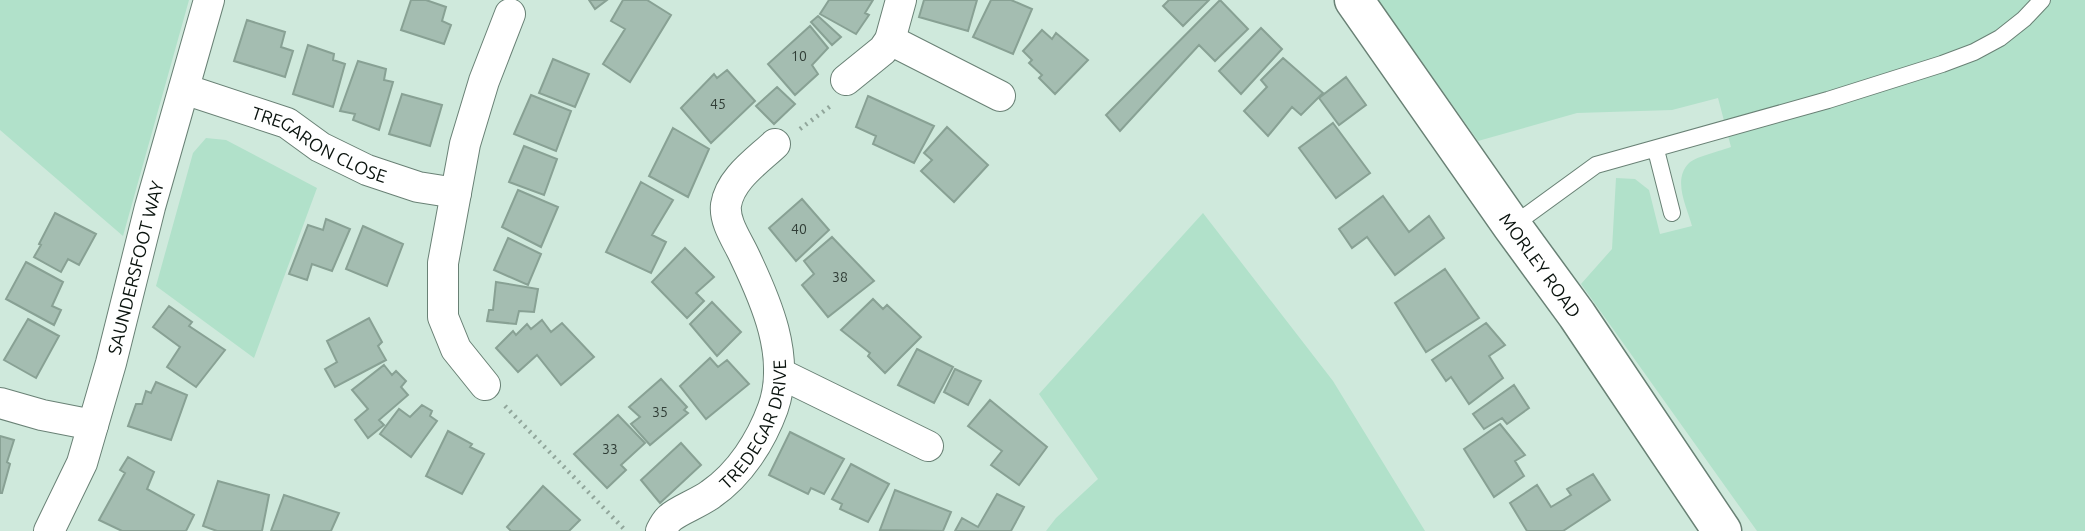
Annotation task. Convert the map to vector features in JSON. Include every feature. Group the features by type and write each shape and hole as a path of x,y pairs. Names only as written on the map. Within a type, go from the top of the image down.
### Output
{"street":[{"name":"SAUNDERSFOOT WAY","path":"49,531 82,463 111,363 150,206 209,0"},
{"path":"846,80 883,50 890,40 901,0"},
{"name":"MORLEY ROAD","path":"1354,0 1511,226 1577,315 1722,531"},
{"path":"485,385 456,349 443,317 443,262 465,144 484,81 510,14"},
{"path":"890,40 1000,96"},
{"name":"TREGARON CLOSE","path":"184,89 287,123 320,147 367,170 418,187 456,194"},
{"name":"TREDEGAR DRIVE","path":"661,531 670,517 712,494 729,479 747,458 773,407 779,373 777,350 763,297 727,220 726,206 732,189 741,176 775,144"},
{"path":"779,373 928,446"},
{"path":"0,403 93,425"}],"lane":[{"path":"1511,226 1596,166 1888,82 1974,52 2000,38 2042,0"},
{"path":"1656,150 1672,213"}],"path":[{"path":"775,144 808,125 846,94 846,80"},
{"path":"485,385 626,531"}],"green space":[{"path":"0,0 189,0 123,236 0,130"},
{"path":"1378,0 2085,0 2085,531 1757,531 1581,284 1612,249 1616,178 1635,179 1649,190 1660,234 1692,226 1682,194 1684,170 1698,158 1731,147 1718,98 1672,110 1577,113 1478,141"},
{"path":"206,138 226,140 317,188 254,358 156,286 193,153"},
{"path":"1203,213 1333,381 1425,531 1046,531 1056,518 1098,479 1039,394"}],"building":[{"path":"411,0 426,0 446,7 442,21 451,25 444,44 401,30"},
{"path":"589,0 607,0 595,9"},
{"path":"623,0 647,0 671,15 630,82 603,64 625,29 611,21"},
{"path":"829,0 873,0 865,13 869,15 856,34 820,14"},
{"path":"924,0 977,0 968,31 919,17"},
{"path":"991,0 1011,0 1032,9 1013,54 973,37"},
{"path":"1169,0 1209,0 1183,26 1163,6"},
{"path":"1220,0 1248,29 1215,61 1199,45 1120,131 1106,115"},
{"path":"818,16 841,37 832,45 811,22"},
{"path":"247,20 285,32 281,47 293,51 285,77 234,61"},
{"path":"810,26 828,48 812,65 818,74 795,95 768,64"},
{"path":"1261,28 1282,49 1241,94 1219,71"},
{"path":"1042,30 1052,39 1056,33 1088,60 1055,94 1039,78 1042,75 1029,63 1032,60 1023,51"},
{"path":"308,45 334,54 333,60 345,64 333,107 293,94"},
{"path":"1283,58 1323,93 1301,115 1292,107 1268,136 1244,111 1267,87 1261,80"},
{"path":"553,59 589,74 575,107 539,93"},
{"path":"358,61 386,69 384,80 393,82 379,130 353,120 355,114 340,111"},
{"path":"727,70 755,101 711,143 681,108 714,74 717,78"},
{"path":"1346,77 1366,105 1339,125 1319,98"},
{"path":"777,87 795,104 774,124 756,106"},
{"path":"402,94 442,105 430,146 389,134"},
{"path":"531,95 571,111 556,151 514,134"},
{"path":"868,96 934,126 914,163 873,144 876,136 856,127"},
{"path":"1333,123 1370,173 1336,198 1299,148"},
{"path":"947,127 988,165 954,202 921,171 932,160 924,153"},
{"path":"673,128 709,149 688,197 649,176"},
{"path":"524,146 557,159 544,195 509,182"},
{"path":"641,182 673,200 652,235 666,242 651,273 606,252"},
{"path":"518,190 558,207 541,247 502,227"},
{"path":"1383,196 1409,232 1429,216 1444,238 1395,275 1367,237 1352,248 1339,229"},
{"path":"802,199 829,230 796,261 769,228"},
{"path":"55,213 96,234 79,265 68,259 61,272 34,257"},
{"path":"326,219 350,229 332,271 312,264 307,280 289,274 308,225 323,230"},
{"path":"363,226 403,244 387,286 346,269"},
{"path":"832,237 874,281 828,317 802,285 814,274 804,261"},
{"path":"508,238 541,254 528,285 494,270"},
{"path":"685,248 714,277 696,293 704,301 687,318 652,282"},
{"path":"26,262 63,282 52,306 61,310 54,325 6,299"},
{"path":"1445,269 1479,318 1426,352 1395,303"},
{"path":"496,282 538,289 534,312 519,311 516,324 487,321 489,310 493,310"},
{"path":"873,299 883,309 887,305 921,337 885,373 868,356 870,353 841,330"},
{"path":"712,302 741,332 717,356 690,324"},
{"path":"169,306 192,322 189,326 225,350 196,387 167,367 180,347 153,327"},
{"path":"369,318 382,342 378,346 386,360 335,387 325,369 337,362 327,341"},
{"path":"28,319 59,336 36,378 4,360"},
{"path":"542,320 551,332 562,323 594,357 561,385 537,355 518,372 496,348 513,331 516,335 527,324 531,329"},
{"path":"1486,323 1505,345 1489,356 1503,378 1469,404 1451,377 1446,381 1432,360"},
{"path":"917,349 953,367 934,403 898,385"},
{"path":"710,358 718,367 727,360 749,384 706,419 680,386"},
{"path":"384,365 392,375 396,371 406,381 401,387 408,395 379,420 384,425 368,438 355,420 368,409 352,390"},
{"path":"955,369 981,381 968,405 944,392"},
{"path":"661,379 687,407 684,410 688,413 650,445 631,424 640,417 629,407"},
{"path":"156,382 187,395 171,440 128,426 136,404 142,404 146,391 151,393"},
{"path":"1514,385 1529,408 1507,424 1502,418 1484,429 1473,414"},
{"path":"990,400 1047,447 1019,485 991,465 1002,451 968,426"},
{"path":"422,405 432,411 430,416 437,421 411,457 380,434 399,409 410,417"},
{"path":"618,415 645,443 621,465 626,470 607,488 574,454"},
{"path":"1500,424 1525,455 1515,461 1524,476 1494,497 1464,449"},
{"path":"448,431 484,454 462,494 426,476"},
{"path":"790,432 844,459 824,494 811,488 808,494 769,475"},
{"path":"0,436 14,440 2,493 0,493"},
{"path":"681,443 701,465 660,503 641,480"},
{"path":"128,457 154,472 147,489 194,515 186,531 122,531 99,520 125,473 120,470"},
{"path":"851,464 889,484 868,522 840,509 842,504 832,499"},
{"path":"1593,474 1610,500 1563,531 1527,531 1510,503 1537,485 1551,507 1571,495 1567,489"},
{"path":"218,481 269,495 262,531 217,531 203,526"},
{"path":"543,486 580,520 569,531 511,531 507,527"},
{"path":"895,490 951,512 943,531 880,530"},
{"path":"997,494 1024,507 1011,531 955,531 962,518 978,527"},
{"path":"284,495 339,513 331,531 271,531"}]}
